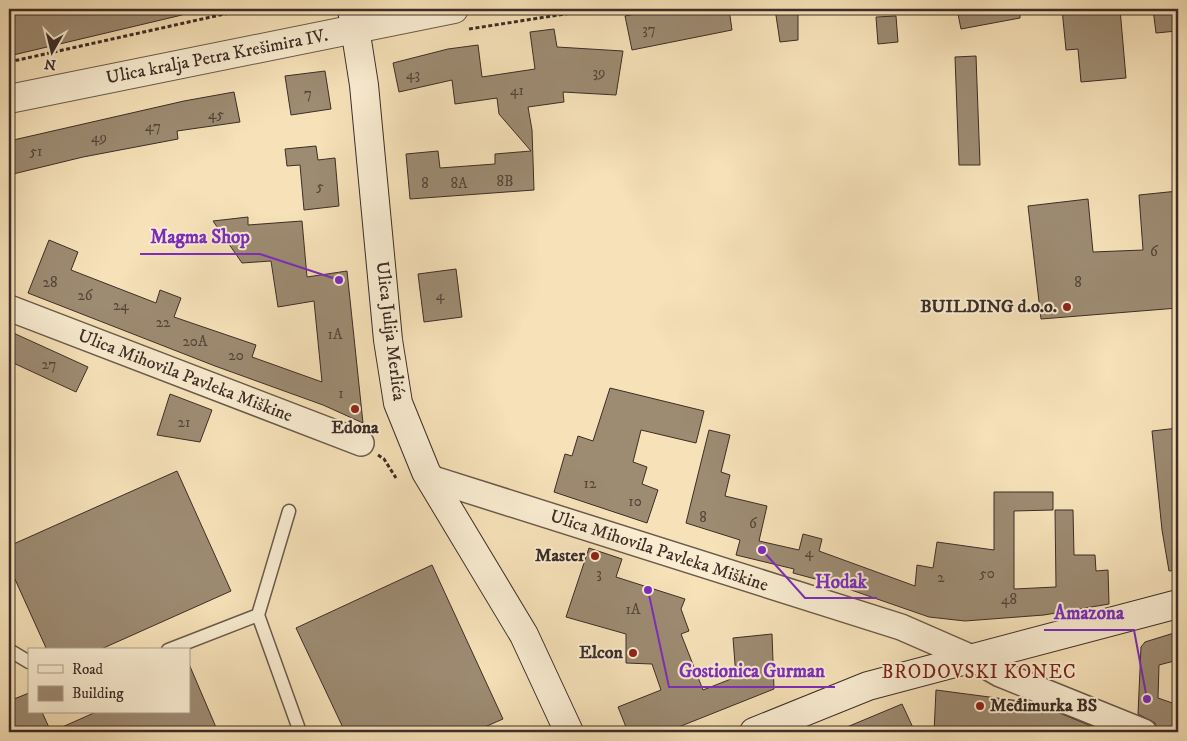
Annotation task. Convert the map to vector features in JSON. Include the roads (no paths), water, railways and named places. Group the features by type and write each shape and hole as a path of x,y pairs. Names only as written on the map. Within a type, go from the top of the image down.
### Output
{"main road":[{"name":"Ulica kralja Petra Krešimira IV.","path":"9,99 354,18 460,19"},
{"name":"Ulica Julija Merlića","path":"354,18 364,85 388,340 398,403 410,438 430,478 524,635 569,732"},
{"path":"754,732 868,686 1178,604"}],"street":[{"name":"Ulica Mihovila Pavleka Miškine","path":"9,308 360,443"},
{"name":"Ulica Mihovila Pavleka Miškine","path":"430,478 901,628 972,658 1000,674 1144,732"}],"lane":[{"path":"289,511 258,615 300,732"},
{"path":"173,648 258,615"},
{"path":"9,650 28,661"}],"place":[{"name":"Magma Shop","path":"339,280"},
{"name":"BUILDING d.o.o.","path":"1067,307"},
{"name":"Edona","path":"355,409"},
{"name":"Hodak","path":"762,550"},
{"name":"Master","path":"595,556"},
{"name":"Gostionica Gurman","path":"648,590"},
{"name":"Elcon","path":"633,653"},
{"name":"Amazona","path":"1147,699"},
{"name":"Međimurka BS","path":"980,706"}],"district":[{"name":"BRODOVSKI KONEC","path":"979,672"}]}
